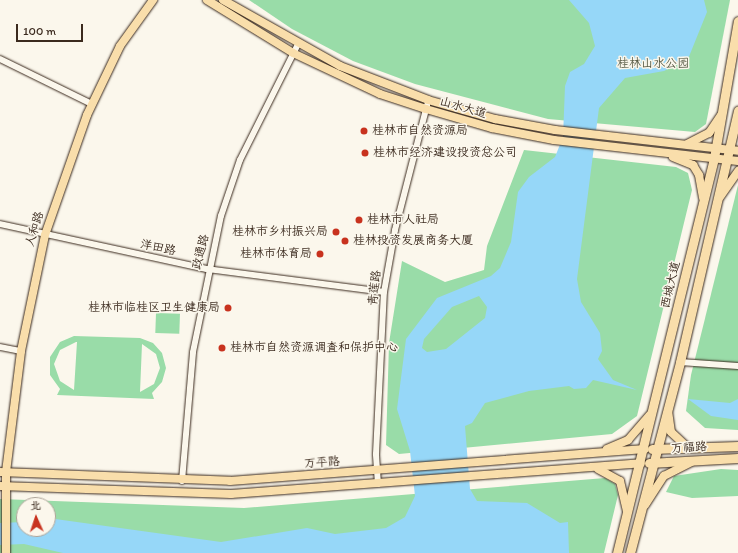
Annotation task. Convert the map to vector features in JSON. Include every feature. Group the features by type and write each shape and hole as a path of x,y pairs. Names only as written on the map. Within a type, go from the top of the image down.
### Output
{"highway":[{"name":"西城大道","path":"618,553 645,449 716,154 725,108 738,21"},
{"path":"630,553 656,449 681,360 727,159 734,150 738,112"},
{"name":"万福路","path":"645,449 738,446"},
{"name":"万福路","path":"641,463 738,458"}],"main road":[{"name":"人和路","path":"6,553 3,472 21,351 45,235 92,104 120,46 153,0"},
{"name":"山水大道","path":"206,0 293,54 380,94 492,128 546,138 663,153 716,154 734,150"},
{"name":"山水大道","path":"223,0 298,44 384,84 428,100 495,119 556,130 674,145 716,154 727,159 738,160"},
{"path":"674,145 702,139 725,108"},
{"path":"663,153 693,165 699,175 704,201"},
{"path":"717,201 738,171"},
{"path":"595,454 628,440 655,408"},
{"path":"667,409 672,432 688,448"},
{"name":"万平路","path":"3,472 182,481 230,481 378,472 645,449"},
{"path":"640,514 664,476 702,459"},
{"name":"万平路","path":"3,486 231,494 641,463"},
{"path":"590,467 606,470 620,481 627,516"}],"street":[{"name":"政通路","path":"182,481 185,415 207,269 240,160 298,44"},
{"path":"0,59 92,104"},
{"name":"青莲路","path":"378,484 384,292 395,230 428,100"},
{"name":"洋田路","path":"0,224 207,269 384,292"},
{"path":"0,347 21,351"},
{"path":"681,360 738,365"}],"green space":[{"name":"桂林山水公园","path":"249,0 730,0 706,124 695,132 548,119 415,84 353,61 292,29"},
{"path":"524,150 676,167 688,173 692,190 637,416 612,434 399,454 386,445 389,343 402,261 445,282 484,270 487,246"},
{"path":"738,185 738,430 705,428 686,411 691,375"},
{"path":"156,313 180,314 179,334 155,333"},
{"path":"74,336 140,338 153,343 162,353 166,368 162,382 152,393 154,399 57,395 60,389 50,375 50,357 60,342","holes":["77,342 74,390 60,381 54,364 60,350","142,344 156,354 160,368 154,384 140,392"]},
{"path":"721,469 738,470 738,496 692,498 666,492 674,476"},
{"path":"605,478 615,484 618,495 604,553 0,553 0,499 16,500 16,537 56,537 56,501 244,508"}],"water":[{"path":"569,0 704,0 707,12 688,59 664,71 625,78 599,108 577,279 581,302 600,333 602,351 598,359 613,380 637,390 593,380 586,388 574,389 569,386 529,391 485,403 472,423 465,426 470,489 477,501 527,503 560,523 568,522 569,553 63,553 24,544 0,545 0,523 16,522 16,537 56,537 56,519 221,542 307,528 335,534 386,528 405,517 415,496 410,451 397,409 406,339 437,298 491,276 500,268 511,242 518,192 529,177 555,157 563,137 565,86 570,72 584,64 595,46 589,23","holes":["479,296 487,307 485,318 446,349 427,352 422,348 424,339 452,307"]},
{"path":"688,399 730,403 738,399 738,420 711,416"}],"place":[{"name":"桂林市自然资源局","path":"364,131"},
{"name":"桂林市经济建设投资总公司","path":"365,153"},
{"name":"桂林市人社局","path":"359,220"},
{"name":"桂林市乡村振兴局","path":"336,232"},
{"name":"桂林投资发展商务大厦","path":"345,241"},
{"name":"桂林市体育局","path":"320,254"},
{"name":"桂林市临桂区卫生健康局","path":"228,308"},
{"name":"桂林市自然资源调查和保护中心","path":"222,348"}]}
